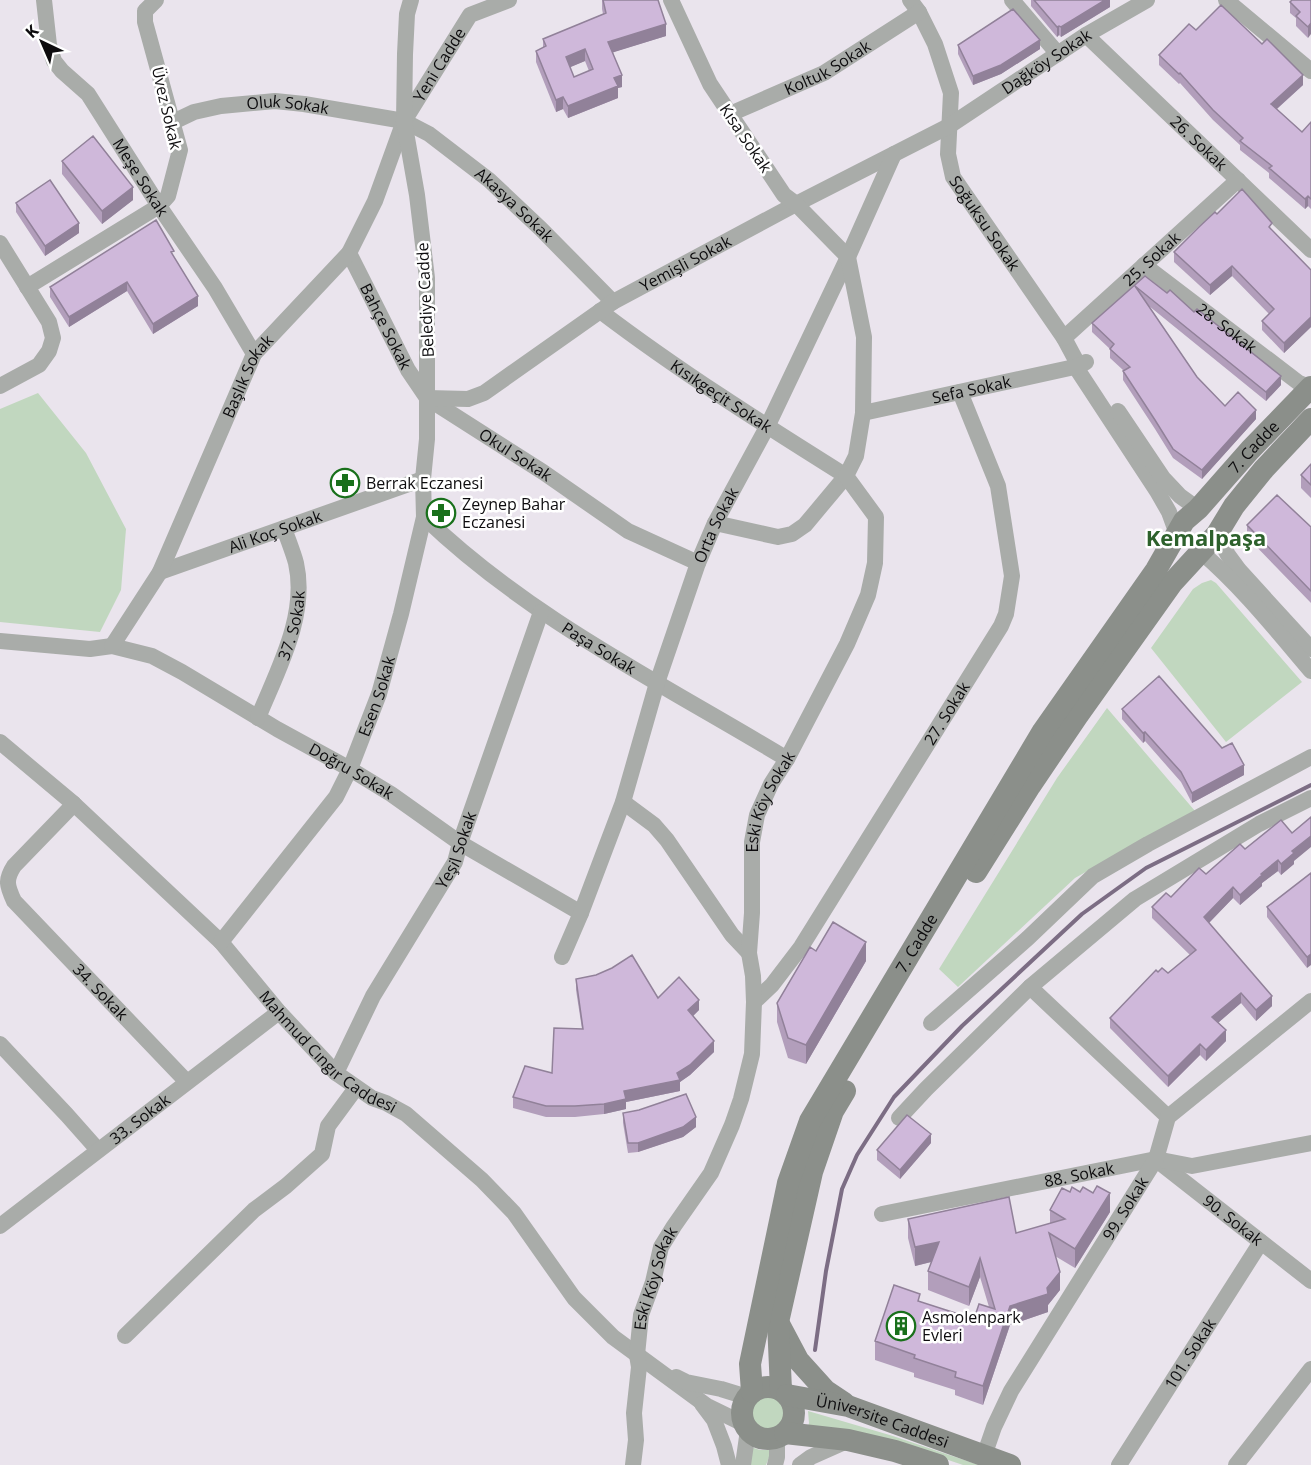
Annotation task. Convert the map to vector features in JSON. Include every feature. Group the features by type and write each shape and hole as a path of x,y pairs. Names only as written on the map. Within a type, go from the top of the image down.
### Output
{"main road":[{"name":"7. Cadde","path":"1198,509 1250,450 1311,387"},
{"name":"7. Cadde","path":"1217,534 1234,506 1264,469 1311,419"},
{"path":"1198,509 1206,514 1217,534 1201,552 1177,534 1184,521 1198,509"},
{"name":"7. Cadde","path":"750,1395 750,1364 785,1195 810,1120 1043,731 1156,570 1177,534"},
{"name":"7. Cadde","path":"784,1393 778,1322 812,1172 832,1111 1030,786 1172,583 1201,552"},
{"path":"778,1322 798,1360 826,1391 848,1406"},
{"path":"766,1387 784,1393 794,1407 793,1421 781,1435 772,1439 761,1439 752,1434 746,1427 742,1410 743,1403 750,1395 766,1387"},
{"name":"Üniversite Caddesi","path":"784,1393 848,1406 1010,1465"},
{"name":"Üniversite Caddesi","path":"781,1435 848,1440 895,1451 938,1465"}],"street":[{"name":"Meşe Sokak","path":"44,0 54,61 88,94 214,288 254,354"},
{"name":"Üvez Sokak","path":"156,0 145,11 145,22 180,150 168,195 159,206"},
{"path":"404,122 407,14 411,0"},
{"name":"Yeni Cadde","path":"404,122 470,15 509,0"},
{"name":"Kısa Sokak","path":"671,0 710,84 784,195 796,204 848,257"},
{"path":"1012,0 1058,54"},
{"name":"Dağköy Sokak","path":"949,126 1086,35 1147,0"},
{"path":"1226,0 1311,71"},
{"name":"Koltuk Sokak","path":"730,114 824,74 914,6"},
{"name":"Soğuksu Sokak","path":"914,6 935,44 951,93 948,154 953,177 1064,338 1079,366 1077,369 1157,491 1169,512 1177,534"},
{"name":"26. Sokak","path":"1086,35 1311,250"},
{"name":"Oluk Sokak","path":"172,122 194,112 221,106 275,101 404,122"},
{"name":"Başlık Sokak","path":"112,646 160,572 254,354 349,253 375,201 404,122"},
{"name":"Akasya Sokak","path":"404,122 429,134 489,180 541,229 606,306"},
{"name":"Belediye Cadde","path":"404,122 417,195 427,278 427,439 423,479"},
{"name":"Yemişli Sokak","path":"427,398 468,399 484,393 606,306 796,204 949,126"},
{"name":"Orta Sokak","path":"562,957 581,913 622,802 657,683 698,563 715,523 767,427 894,154"},
{"name":"25. Sokak","path":"1064,338 1238,180"},
{"path":"27,287 159,206"},
{"path":"0,243 49,322 52,338 49,351 39,365 0,386"},
{"name":"Bahçe Sokak","path":"349,253 408,370 427,398"},
{"path":"715,523 778,537 792,534 806,525 846,476 856,456 863,413 864,336 848,257"},
{"name":"28. Sokak","path":"1144,265 1299,383 1311,387"},
{"name":"Kısıkgeçit Sokak","path":"606,306 647,346 767,427 846,476"},
{"name":"Soğuksu Sokak","path":"1079,366 1085,362 1163,478 1180,496 1198,509"},
{"name":"Sefa Sokak","path":"863,413 1079,366"},
{"name":"27. Sokak","path":"754,1002 772,985 801,947 1001,626 1006,614 1012,576 998,486 960,392"},
{"name":"Okul Sokak","path":"427,398 543,472 628,531 698,563"},
{"name":"Eski Köy Sokak","path":"633,1465 636,1440 634,1413 639,1367 637,1354 641,1315 653,1282 661,1247 711,1173 732,1125 752,1054 754,1002 749,953 752,913 752,842 757,815 771,784 787,759 847,644 868,596 875,563 876,517 846,476"},
{"name":"Ali Koç Sokak","path":"160,572 423,479"},
{"name":"Esen Sokak","path":"220,942 336,797 350,770 379,694 401,614 424,517 423,479"},
{"name":"Paşa Sokak","path":"424,517 453,545 541,612 787,759"},
{"name":"37. Sokak","path":"258,718 296,620 299,591 296,564 284,528"},
{"path":"1217,534 1239,570 1311,649"},
{"path":"1201,552 1238,588 1311,671"},
{"name":"Yeşil Sokak","path":"336,1073 373,996 455,862 541,612"},
{"name":"Doğru Sokak","path":"0,641 90,649 112,646 152,656 391,794 460,843 581,913"},
{"name":"Mahmud Cıngır Caddesi","path":"0,742 74,804 220,942 279,1012 336,1073 372,1098 406,1114 482,1180 514,1213 574,1298 613,1337 707,1406 746,1427"},
{"path":"932,1023 1028,938 1093,876 1311,757"},
{"path":"899,1118 1030,987 1135,899 1259,824 1311,798"},
{"path":"622,802 654,825 667,840 732,935 749,953"},
{"name":"34. Sokak","path":"74,804 14,866 8,876 9,890 14,901 187,1082"},
{"path":"1030,987 1168,1117 1311,1001"},
{"name":"33. Sokak","path":"0,1226 279,1012"},
{"path":"0,1044 98,1150"},
{"path":"125,1336 254,1210 286,1186 322,1154 328,1126 356,1088"},
{"name":"99. Sokak","path":"984,1456 994,1427 1011,1391 1156,1159 1168,1117"},
{"name":"88. Sokak","path":"882,1214 1156,1159 1192,1166 1311,1143"},
{"name":"90. Sokak","path":"1156,1159 1311,1281"},
{"name":"101. Sokak","path":"1119,1465 1261,1242"},
{"name":"Mahmud Cıngır Caddesi","path":"652,1364 686,1382 750,1395"},
{"path":"1236,1465 1311,1369"},
{"path":"698,1399 714,1420 729,1465"},
{"path":"743,1465 746,1427"},
{"path":"775,1465 781,1435"},
{"path":"800,1465 811,1457 848,1440"}],"green space":[{"path":"38,393 86,453 126,529 121,590 100,632 0,622 0,409"},
{"path":"1211,580 1302,682 1226,742 1151,648 1193,589"},
{"path":"1107,708 1195,811 1075,878 958,987 939,969 1057,778"},
{"path":"767,1395 780,1400 785,1413 780,1426 767,1431 754,1426 749,1413 754,1400"},
{"path":"808,1411 979,1465 963,1465 892,1441 807,1430"},
{"path":"751,1447 772,1450 766,1465 750,1465"}],"building":[{"path":"603,0 658,0 666,24 608,42 622,75 614,78 618,86 568,106 563,97 556,100 536,51 546,46 543,39 606,13","holes":["585,49 593,69 574,77 566,57"]},
{"path":"1034,0 1105,0 1061,27 1057,27"},
{"path":"1292,0 1311,0 1311,23 1308,27 1296,16 1300,12 1290,2"},
{"path":"1221,5 1262,44 1267,39 1303,75 1271,104 1302,132 1311,122 1311,199 1308,196 1305,199 1269,168 1272,166 1240,141 1243,138 1213,110 1180,73 1159,55 1189,24 1196,30"},
{"path":"1013,9 1040,40 1001,65 973,76 958,45"},
{"path":"93,136 133,187 102,211 62,161"},
{"path":"50,180 79,223 45,246 16,203"},
{"path":"1242,189 1272,223 1269,227 1311,270 1311,317 1284,343 1262,321 1274,309 1232,266 1210,285 1174,252"},
{"path":"156,220 174,251 171,252 198,296 153,324 127,282 69,317 50,287"},
{"path":"1145,276 1167,293 1170,290 1194,312 1197,309 1281,376 1266,392 1135,286 1197,377 1225,406 1238,392 1256,410 1202,470 1173,449 1123,371 1130,367 1110,349 1114,344 1092,323"},
{"path":"1311,464 1311,485 1301,475"},
{"path":"1277,495 1311,527 1311,591 1247,525"},
{"path":"1159,676 1222,748 1232,743 1244,765 1192,793 1181,772 1122,709"},
{"path":"1311,817 1311,836 1292,851 1294,853 1281,864 1278,860 1240,895 1233,887 1204,917 1272,996 1256,1010 1241,993 1212,1017 1226,1030 1206,1050 1200,1044 1168,1076 1110,1018 1156,970 1158,972 1162,968 1168,973 1196,950 1152,907 1166,893 1171,897 1199,868 1206,874 1240,844 1245,849 1281,820 1292,833"},
{"path":"1311,873 1311,954 1307,957 1267,907"},
{"path":"833,922 866,942 806,1045 788,1038 777,1003 810,947 816,951"},
{"path":"632,955 658,998 679,977 699,1000 688,1010 714,1041 690,1065 677,1073 680,1080 624,1091 626,1099 604,1104 546,1106 513,1097 525,1066 552,1073 554,1028 583,1029 576,979 596,975"},
{"path":"686,1094 696,1117 683,1127 638,1143 628,1143 623,1113"},
{"path":"907,1115 931,1134 900,1170 877,1150"},
{"path":"1097,1186 1110,1193 1075,1249 1049,1233 1060,1272 1047,1288 1048,1294 1010,1306 983,1386 955,1377 956,1372 914,1358 915,1355 875,1341 894,1285 920,1294 918,1301 974,1319 979,1304 995,1309 980,1258 969,1287 928,1271 939,1242 915,1247 908,1219 1009,1197 1016,1233 1065,1219 1050,1210 1062,1188 1070,1192 1072,1187 1080,1192 1083,1187 1093,1193"}],"waterway":[{"path":"815,1350 826,1271 842,1189 857,1155 894,1097 962,1026 1082,914 1146,868 1311,785"}],"place":[{"name":"Berrak Eczanesi","path":"345,483"},
{"name":"Zeynep Bahar Eczanesi","path":"441,513"},
{"name":"Asmolenpark Evleri","path":"901,1326"}],"district":[{"name":"Kemalpaşa","path":"1206,537"}]}
